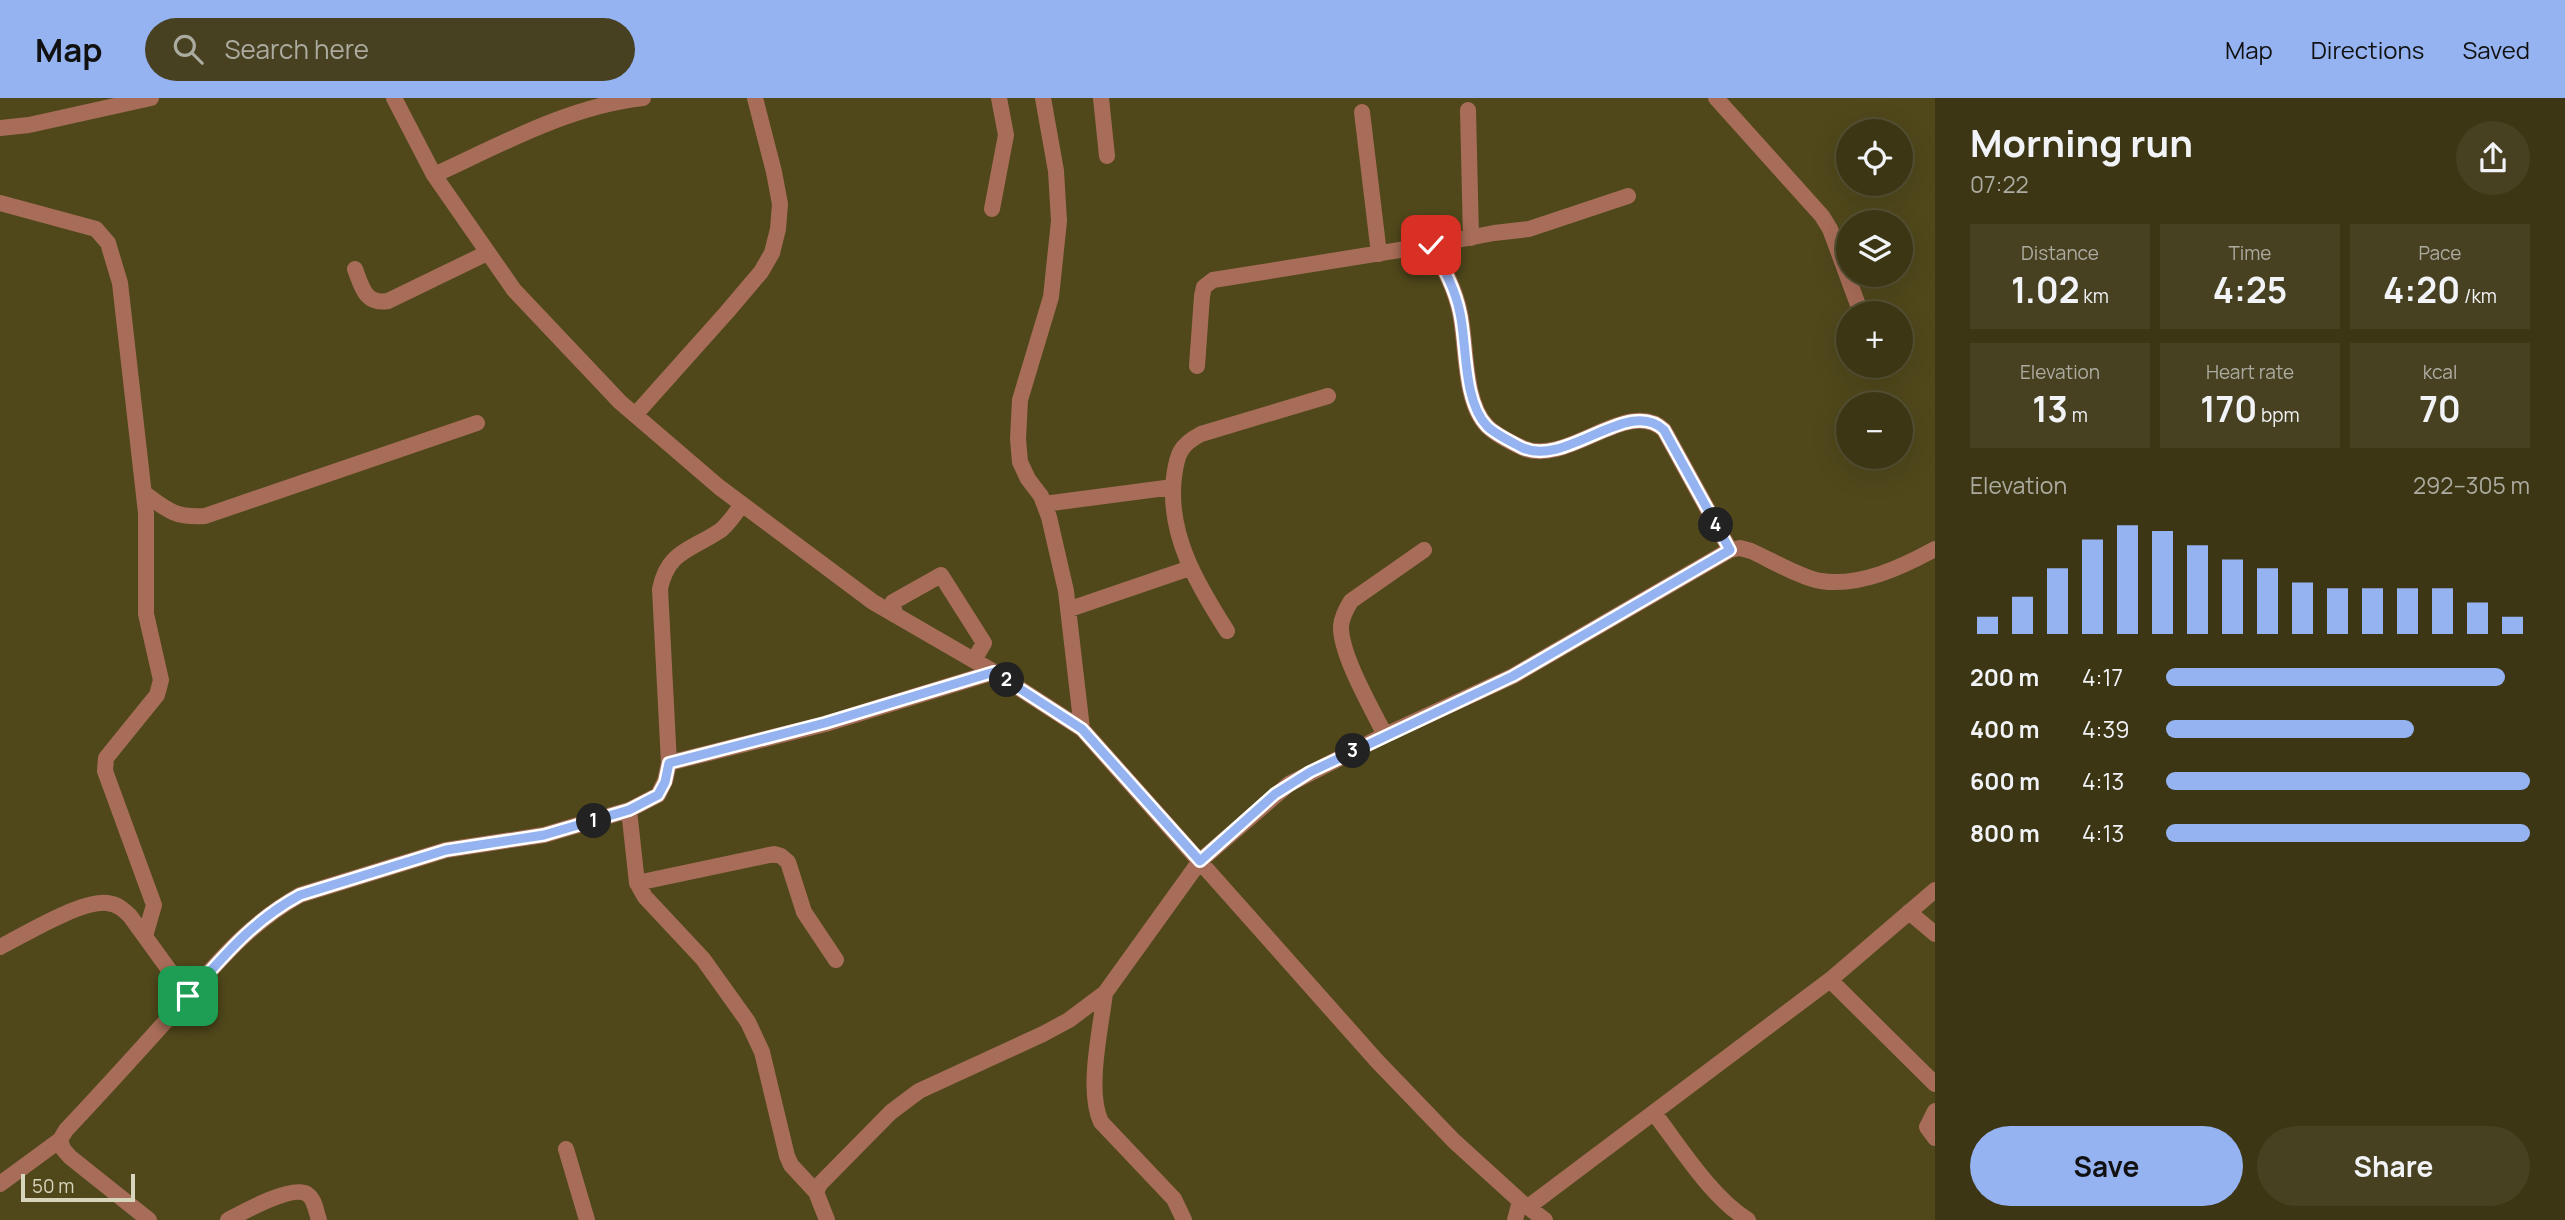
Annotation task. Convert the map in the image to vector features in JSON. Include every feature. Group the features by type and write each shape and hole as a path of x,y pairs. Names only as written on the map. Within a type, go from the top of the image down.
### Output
{"street":[{"path":"0,128 29,125 151,98"},
{"path":"394,98 433,175 514,290 620,402 742,504 873,602 994,672 1082,729 1377,1061 1454,1141 1545,1220"},
{"path":"433,175 544,125 587,110 643,98"},
{"path":"635,415 727,313 761,272 772,253 780,204 755,98"},
{"path":"992,209 1006,135 999,98"},
{"path":"1043,98 1056,171 1059,221 1051,297 1020,400 1018,439 1020,461 1044,504 1070,609 1082,729"},
{"path":"1101,98 1107,156"},
{"path":"1716,98 1822,216 1830,229 1857,301"},
{"path":"1468,110 1471,238"},
{"path":"1362,112 1379,254"},
{"path":"1197,366 1202,296 1204,287 1213,280 1529,229 1628,196"},
{"path":"0,203 96,229 108,243 120,283 144,493 147,535 146,614 160,680 157,695 106,758 105,771 155,905 145,936"},
{"path":"1431,245 1456,294 1472,398 1488,427 1527,450 1541,451 1558,449 1633,421 1647,420 1657,423 1664,430 1730,550"},
{"path":"355,269 366,296 380,303 487,253"},
{"path":"1227,631 1190,568 1176,525 1173,487 1180,451 1187,442 1201,434 1328,396"},
{"path":"144,493 169,510 186,517 205,516 477,423"},
{"path":"1044,504 1173,487"},
{"path":"0,1184 60,1140 66,1130 244,933 278,907 300,895 446,850 544,835 629,810 658,795 665,782 669,763 660,589 663,576 674,557 722,529 742,504"},
{"path":"816,1192 820,1184 905,1100 1043,1034 1069,1020 1105,993 1200,861 1289,784 1385,735 1513,676 1730,550 1740,548 1751,551 1819,581 1835,582 1857,580 1880,573 1935,549"},
{"path":"1385,735 1346,650 1341,624 1351,601 1424,550"},
{"path":"1070,609 1190,568"},
{"path":"895,615 893,602 941,575 984,643 974,660"},
{"path":"669,763 845,718 994,672"},
{"path":"629,810 637,883 646,897 703,959 748,1022 762,1052 787,1156 791,1165 816,1192 827,1220"},
{"path":"637,883 774,854 781,856 788,862 811,926 836,960"},
{"path":"1515,1220 1524,1204 1654,1113 1830,980 1935,890"},
{"path":"0,947 79,908 95,903 107,903 121,907 130,916 188,996"},
{"path":"1909,912 1935,933"},
{"path":"1830,980 1935,1084"},
{"path":"1105,993 1095,1109 1101,1122 1174,1199 1184,1220"},
{"path":"1935,1111 1927,1126 1935,1138"},
{"path":"1654,1113 1721,1198 1748,1220"},
{"path":"60,1140 70,1157 149,1220"},
{"path":"566,1149 587,1220"},
{"path":"228,1220 281,1195 300,1192 314,1202 319,1220"}],"route":[{"path":"188,996 244,933 278,907 300,895 446,850 544,835 629,810 658,795 665,782 669,763 855,715 994,672 1082,729 1200,861 1289,784 1385,735 1513,676 1730,550 1664,430 1657,423 1647,420 1633,421 1558,449 1541,451 1527,450 1488,427 1472,398 1456,294 1431,245"}]}
